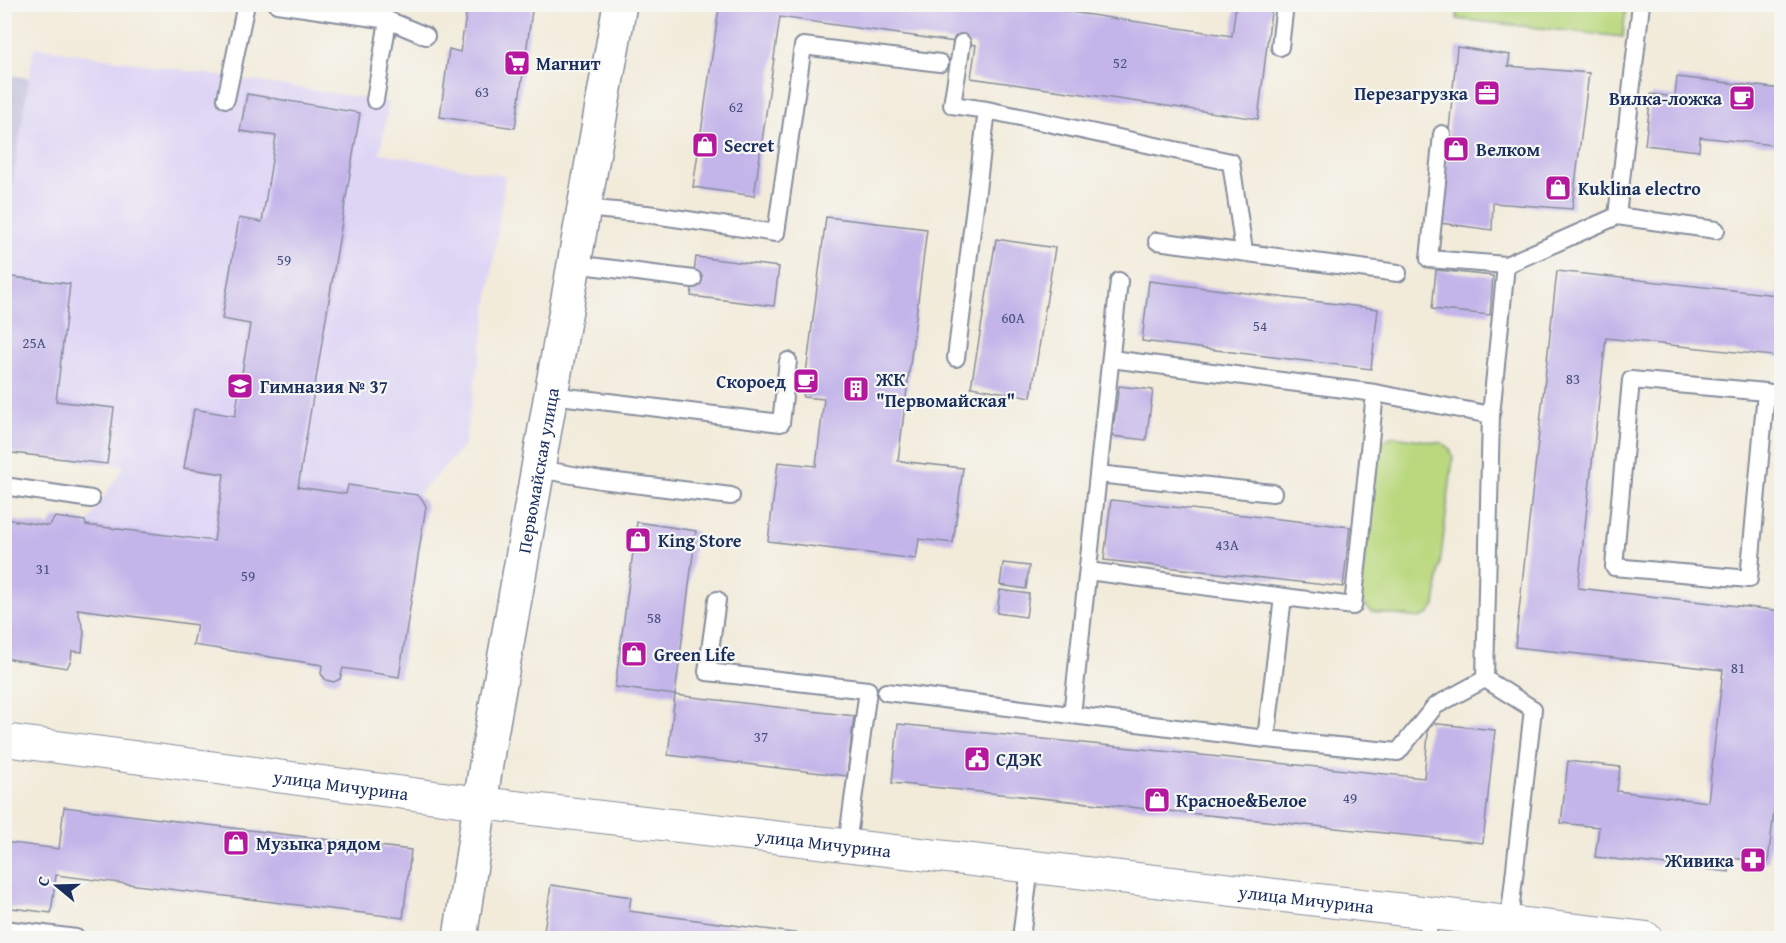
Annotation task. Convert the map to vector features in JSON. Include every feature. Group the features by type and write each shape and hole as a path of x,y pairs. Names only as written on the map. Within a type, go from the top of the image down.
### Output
{"street":[{"name":"Первомайская улица","path":"460,939 488,751 620,4"},
{"name":"улица Мичурина","path":"4,740 481,803 1030,867 1429,926 1509,922 1646,939"}],"lane":[{"path":"226,99 246,4"},
{"path":"277,4 388,20 426,36"},
{"path":"1280,47 1285,4"},
{"path":"1617,216 1641,4"},
{"path":"375,100 388,20"},
{"path":"962,43 952,105 987,110 1231,162 1244,251"},
{"path":"584,208 647,214 776,233 803,46 940,63"},
{"path":"956,358 987,110"},
{"path":"1442,134 1429,260 1506,265 1617,216 1716,230"},
{"path":"1157,241 1398,273"},
{"path":"574,264 693,279"},
{"path":"1485,679 1491,415 1506,265"},
{"path":"1072,715 1119,281"},
{"path":"1112,358 1375,393 1491,415"},
{"path":"551,395 781,423 788,361"},
{"path":"1631,380 1774,394 1749,579 1614,567 1631,380"},
{"path":"1088,571 1353,606 1375,393"},
{"path":"539,469 601,480 731,496"},
{"path":"1098,474 1273,494"},
{"path":"4,486 91,499"},
{"path":"1266,739 1283,597"},
{"path":"717,600 707,672 868,690 848,845"},
{"path":"885,692 1266,739 1398,752 1435,706 1485,679"},
{"path":"1485,679 1533,709 1509,922"},
{"path":"1021,939 1030,867"},
{"path":"4,929 76,939"}],"shaded area":[{"name":"Гимназия № 37","path":"34,47 389,102 380,153 505,176 485,326 464,446 418,495 426,506 399,677 343,668 340,679 334,682 326,680 321,674 322,665 193,645 196,625 77,609 86,525 124,466 5,452 5,233"},
{"path":"4,74 29,78 5,233"}],"green space":[{"path":"1458,4 1626,5 1623,37 1457,19"},
{"path":"1393,436 1442,443 1450,449 1453,458 1435,606 1429,614 1420,618 1372,612 1364,605 1360,596 1379,448 1385,440"}],"building":[{"path":"468,4 533,4 515,128 440,117 449,49 460,52"},
{"path":"728,4 1017,4 1232,36 1236,4 1272,4 1258,119 971,78 976,45 780,17 754,196 693,187 719,8 727,9"},
{"path":"1457,47 1510,55 1508,66 1589,73 1572,209 1493,203 1492,230 1440,223"},
{"path":"1677,77 1782,89 1782,146 1700,137 1699,151 1645,145 1651,94 1675,97"},
{"path":"247,94 360,113 298,487 346,494 348,485 417,495 426,506 399,677 343,668 340,679 334,682 326,680 321,674 322,665 193,645 197,625 77,609 84,631 82,652 72,651 67,668 4,658 4,519 49,526 55,517 85,521 86,525 214,541 224,474 184,468 194,409 235,416 250,324 222,319 239,218 262,222 276,136 240,131"},
{"name":"ЖК \"Первомайская\"","path":"826,217 927,229 898,461 963,468 953,543 919,539 916,559 768,541 778,462 816,466 824,399 803,397"},
{"path":"996,239 1055,248 1031,397 971,387"},
{"path":"696,257 779,267 774,306 691,296"},
{"path":"1436,270 1493,276 1490,315 1432,309"},
{"path":"1780,270 1782,270 1782,357 1606,338 1578,588 1782,611 1782,744 1768,862 1731,858 1729,872 1595,857 1599,827 1561,823 1568,761 1620,767 1617,791 1708,802 1723,670 1515,647 1557,271 1777,295"},
{"path":"4,276 70,284 56,401 114,408 107,464 4,452"},
{"path":"1149,281 1378,309 1371,369 1142,341"},
{"path":"1119,386 1153,390 1146,440 1112,436"},
{"path":"1111,500 1350,527 1343,587 1104,560"},
{"path":"637,522 696,531 675,695 615,687"},
{"path":"1003,563 1029,566 1026,589 1000,585"},
{"path":"1000,590 1029,594 1026,617 997,613"},
{"path":"675,695 854,716 847,776 668,755"},
{"path":"1429,723 1495,730 1483,843 892,783 898,724 1424,778"},
{"path":"64,807 411,850 403,918 56,875 51,913 4,907 4,842 59,849"},
{"path":"551,885 631,897 629,911 831,938 543,938"}],"place":[{"name":"Магнит","path":"517,63"},
{"name":"Перезагрузка","path":"1487,93"},
{"name":"Вилка-ложка","path":"1742,98"},
{"name":"Secret","path":"705,145"},
{"name":"Велком","path":"1456,149"},
{"name":"Kuklina electro","path":"1558,188"},
{"name":"Скороед","path":"806,381"},
{"name":"Гимназия № 37","path":"240,386"},
{"name":"ЖК \"Первомайская\"","path":"856,389"},
{"name":"King Store","path":"638,540"},
{"name":"Green Life","path":"634,654"},
{"name":"СДЭК","path":"977,759"},
{"name":"Красное&Белое","path":"1157,800"},
{"name":"Музыка рядом","path":"236,843"},
{"name":"Живика","path":"1753,860"}]}
